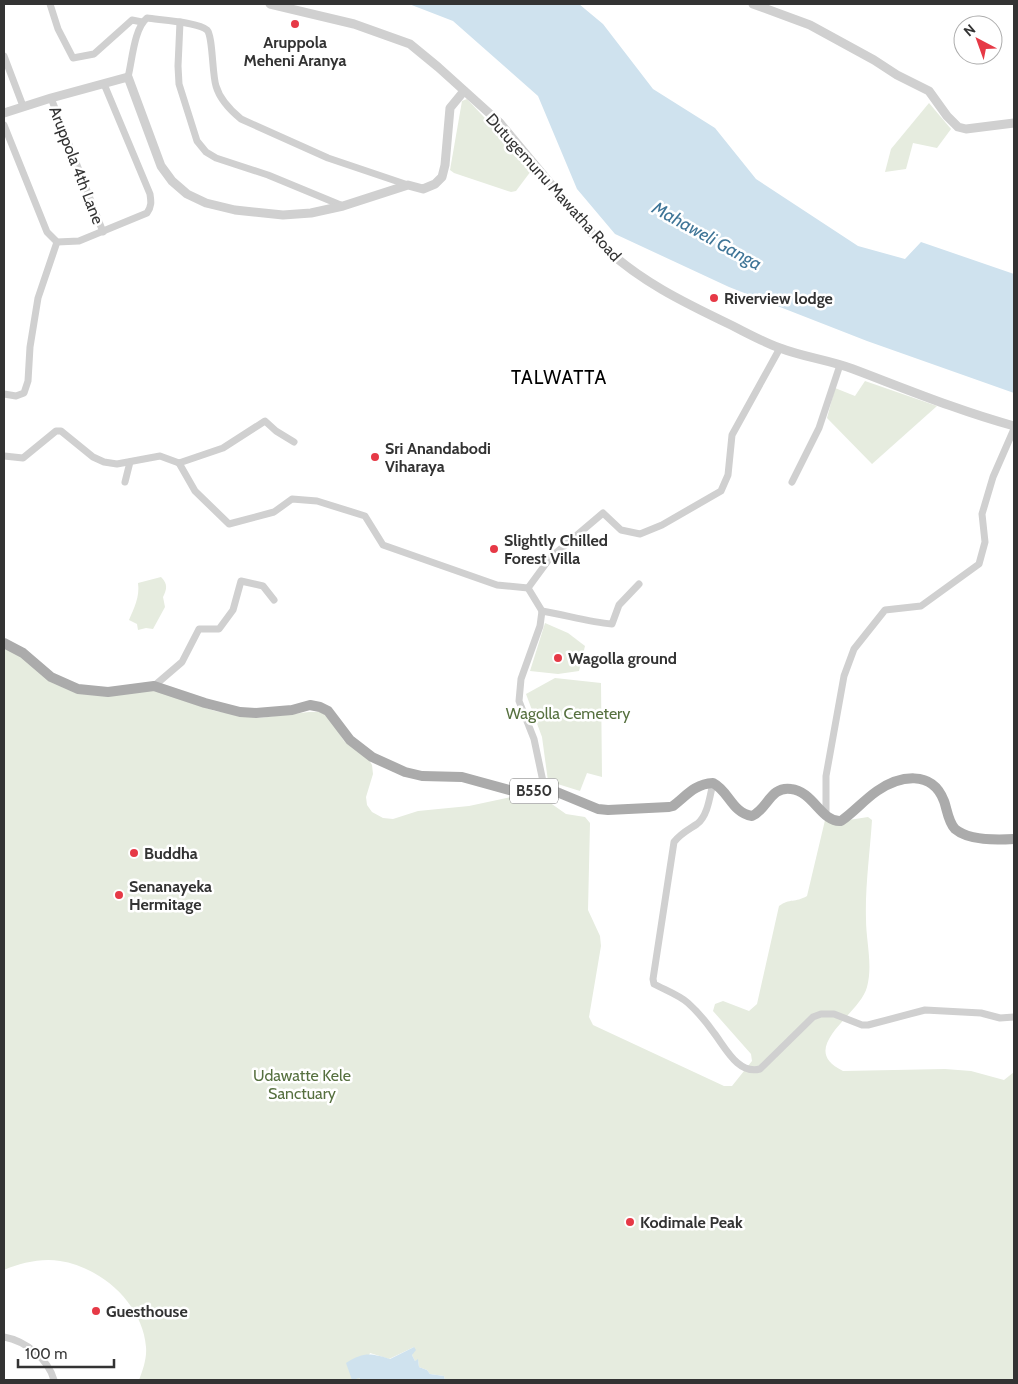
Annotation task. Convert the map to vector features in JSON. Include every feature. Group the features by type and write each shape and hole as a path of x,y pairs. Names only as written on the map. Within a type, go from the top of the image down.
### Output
{"main road":[{"name":"B550","path":"4,643 24,653 51,677 78,689 108,692 154,686 205,703 240,712 273,712 315,705 328,711 350,740 372,756 405,772 422,776 462,777 508,790 559,792 589,806 608,810 673,806 694,787 713,783"},
{"path":"713,783 724,791 734,806 747,816 752,816 759,812 775,792 785,788 805,794 826,816 832,820 841,821 877,791 908,778 920,778 932,783 940,792 954,828 963,834 978,838 1014,839"}],"street":[{"path":"50,4 58,29 73,58 94,54 132,20 142,22"},
{"name":"Dutugemunu Mawatha Road","path":"270,4 354,24 410,44 499,122 613,256 682,302 780,348 840,365 1014,428"},
{"path":"753,4 810,25 874,60 897,75 929,91 947,116 958,127 966,129 1014,123"},
{"path":"408,185 343,206 311,213 283,215 235,210 206,203 188,194 172,181 161,166 128,78 136,38 142,22 147,18 180,22 206,29 210,35 212,73 216,88 230,110 241,119 328,158 423,189 435,184 442,177 445,165 450,108 464,92"},
{"path":"180,22 179,84 197,141 201,146 216,158 268,175 343,206"},
{"path":"4,56 23,106"},
{"path":"4,112 128,78"},
{"path":"4,125 47,232 57,242 79,241 103,232 147,213 151,208 150,194 104,84"},
{"name":"Aruppola 4th Lane","path":"51,98 103,232"},
{"path":"4,394 16,396 24,393 28,381 30,347 38,298 57,242"},
{"path":"528,588 550,558 603,513 621,530 640,534 662,525 722,491 728,475 732,435 780,348"},
{"path":"792,482 819,428 840,365"},
{"path":"178,463 223,448 265,421 276,431 294,442"},
{"path":"826,816 826,776 844,676 854,649 885,610 921,606 979,564 985,542 982,514 993,477 1014,428"},
{"path":"4,456 23,458 56,431 61,430 98,459 117,464 160,456 178,463 195,492 229,524 274,512 292,499 317,501 365,516 383,545 497,585 528,588"},
{"path":"124,482 130,462"},
{"path":"154,686 182,662 199,629 219,629 234,610 241,581 263,586 274,600"},
{"path":"542,611 590,622 612,624 619,605 639,584"},
{"path":"528,588 542,611 540,626 521,679 519,701 534,739 545,791"},
{"path":"713,783 703,817 698,824 679,835 674,842 653,979 654,984 687,1003 713,1031 738,1064 754,1070 760,1069 806,1022 821,1014 834,1014 862,1025 914,1012 935,1010 981,1013 1000,1018 1014,1017"},
{"path":"4,1337 20,1342 36,1354 49,1368 54,1380"}],"green space":[{"path":"467,99 530,166 531,171 516,191 511,192 450,170 462,101"},
{"path":"929,103 951,129 937,148 913,143 906,169 885,172 891,149"},
{"path":"865,381 937,406 872,464 827,418 835,388 855,396"},
{"path":"161,577 166,587 163,597 165,607 153,629 138,630 137,624 129,620 135,607 138,583"},
{"name":"Wagolla ground","path":"545,623 568,633 585,646 579,671 558,674 530,671"},
{"name":"Udawatte Kele Sanctuary","path":"4,648 23,653 64,684 165,692 215,711 259,718 320,712 329,717 344,741 368,758 372,765 373,774 366,797 367,805 372,812 383,818 393,819 418,811 469,806 521,795 535,796 549,802 566,814 585,817 590,823 588,910 600,936 601,946 589,1017 593,1025 724,1086 732,1086 752,1061 751,1054 713,1011 715,1004 723,1001 749,1011 757,1004 779,906 807,896 826,816 836,822 868,817 872,820 866,907 869,979 862,998 834,1031 828,1042 826,1052 830,1062 843,1071 945,1069 971,1071 1004,1080 1014,1072 1014,1380 445,1380 444,1376 430,1374 427,1370 419,1367 418,1360 415,1361 412,1355 414,1347 389,1359 370,1353 359,1378 361,1380 139,1380 146,1355 143,1331 137,1316 117,1290 90,1271 60,1261 31,1262 4,1270"},
{"name":"Wagolla Cemetery","path":"555,678 601,683 602,777 587,773 580,791 548,781 542,737 526,694"}],"water":[{"name":"Mahaweli Ganga","path":"409,4 579,4 603,24 653,89 715,128 756,179 858,246 905,259 921,242 1014,274 1014,393 867,341 729,287 615,234 577,189 538,96 453,21"},
{"path":"414,1347 416,1350 412,1355 415,1361 418,1359 419,1367 427,1370 430,1374 444,1376 445,1380 361,1380 359,1378 352,1380 346,1363 352,1359 367,1355 390,1359"}],"place":[{"name":"Aruppola Meheni Aranya","path":"295,24"},
{"name":"Riverview lodge","path":"714,298"},
{"name":"Sri Anandabodi Viharaya","path":"375,457"},
{"name":"Slightly Chilled Forest Villa","path":"494,549"},
{"name":"Wagolla ground","path":"558,658"},
{"name":"Buddha","path":"134,853"},
{"name":"Senanayeka Hermitage","path":"119,895"},
{"name":"Kodimale Peak","path":"630,1222"},
{"name":"Guesthouse","path":"96,1311"}],"district":[{"name":"TALWATTA","path":"559,377"}]}
